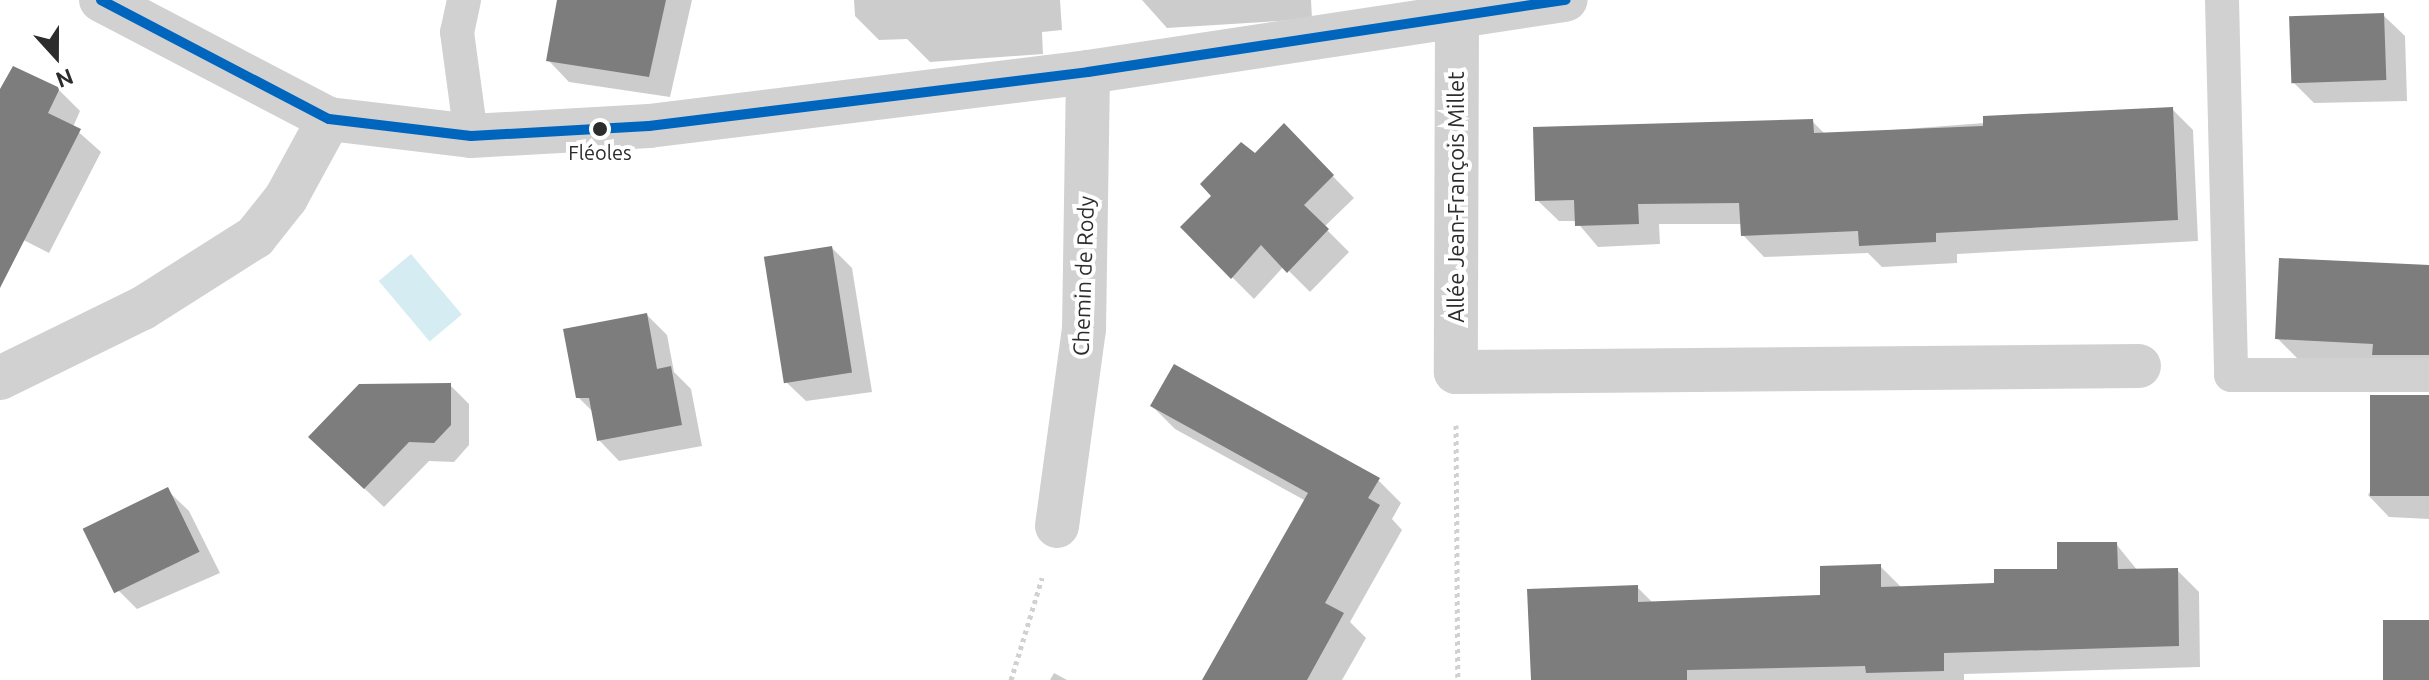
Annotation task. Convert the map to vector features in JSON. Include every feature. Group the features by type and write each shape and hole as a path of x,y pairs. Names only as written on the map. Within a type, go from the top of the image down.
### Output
{"street":[{"path":"101,0 329,119 471,136 649,126 1088,72 1325,19 1457,21 1566,0"},
{"name":"Allée Jean-François Millet","path":"1456,372 1457,21"},
{"name":"Chemin de Rody","path":"1057,526 1084,329 1088,72"},
{"path":"0,378 143,308 255,237 286,198 329,119"},
{"path":"1456,372 2139,366"}],"lane":[{"path":"464,0 457,32 471,136"},
{"path":"2222,0 2231,375 2429,375"}],"path":[{"path":"1456,372 1458,680"},
{"path":"1011,680 1057,526"}],"water":[{"path":"411,254 462,315 430,342 379,281"}],"building":[{"path":"557,0 666,0 649,77 546,61"},
{"path":"2384,13 2386,80 2291,83 2289,16"},
{"path":"13,66 60,88 48,113 81,129 0,288 0,89"},
{"path":"2173,107 2178,220 1936,233 1936,242 1859,246 1858,231 1741,236 1739,203 1638,204 1639,224 1575,226 1574,200 1535,201 1533,127 1813,119 1814,133 1983,126 1983,116"},
{"path":"1284,123 1334,175 1304,205 1329,229 1287,273 1261,245 1231,279 1180,227 1211,196 1200,184 1241,142 1255,153"},
{"path":"832,246 852,372 784,383 764,257"},
{"path":"2279,258 2429,265 2429,355 2372,355 2373,344 2275,339"},
{"path":"647,313 657,369 671,366 682,425 597,441 589,398 576,398 563,329"},
{"path":"1174,364 1380,478 1368,498 1380,505 1325,603 1344,613 1307,680 1202,680 1308,493 1150,406"},
{"path":"451,383 451,425 434,443 409,442 364,489 308,437 359,384"},
{"path":"2370,395 2429,395 2429,496 2370,496"},
{"path":"168,487 200,552 114,593 83,529"},
{"path":"2057,542 2117,542 2118,569 2178,568 2179,646 1944,653 1944,671 1866,673 1865,666 1687,670 1687,680 1531,680 1527,589 1638,585 1638,602 1820,595 1820,566 1881,564 1881,587 1994,583 1994,569 2057,569"},
{"path":"2383,620 2429,620 2429,680 2383,680"}],"transit line":[{"path":"101,0 329,119 471,136 649,126 1088,72 1566,0"}],"place":[{"name":"Fléoles","path":"600,129"}]}
